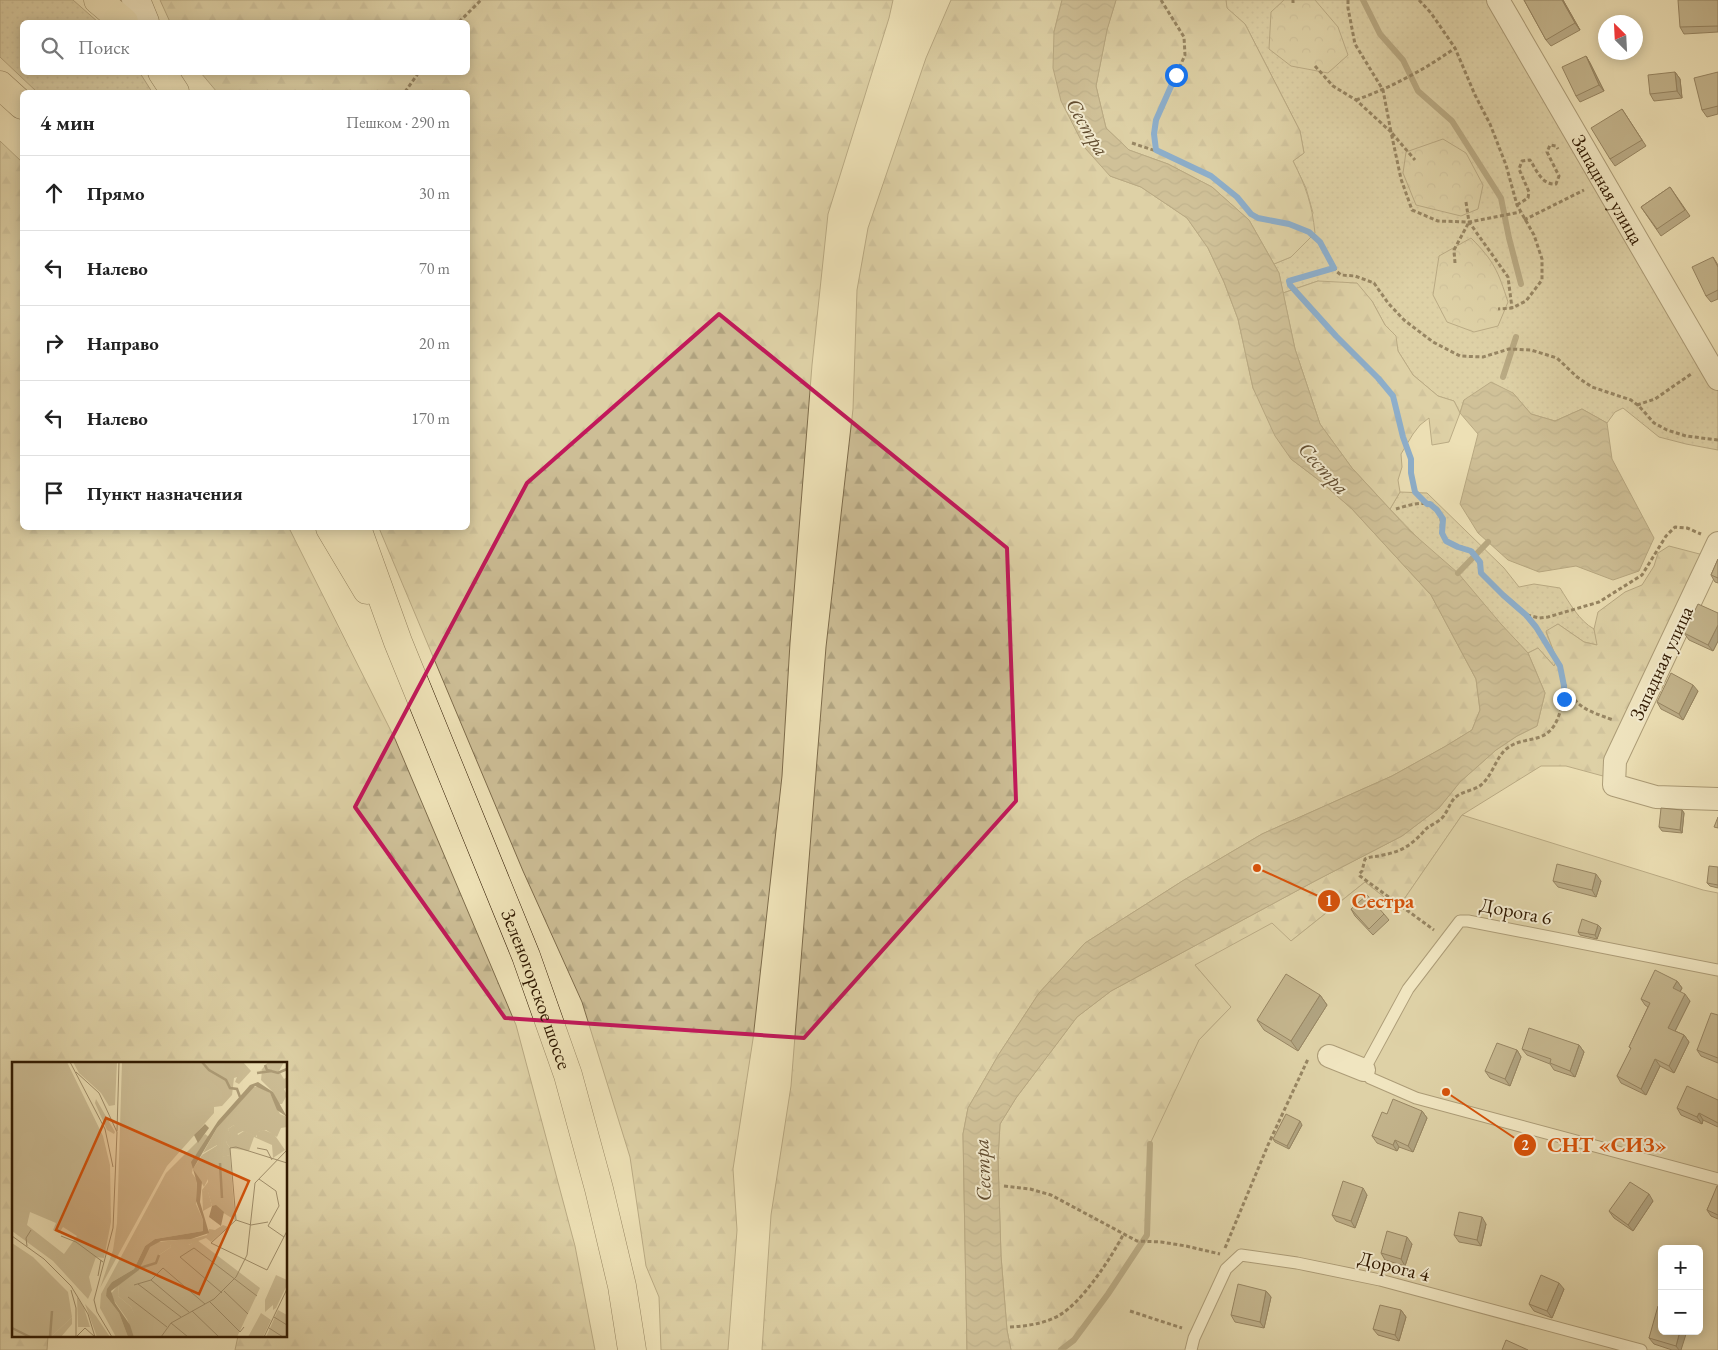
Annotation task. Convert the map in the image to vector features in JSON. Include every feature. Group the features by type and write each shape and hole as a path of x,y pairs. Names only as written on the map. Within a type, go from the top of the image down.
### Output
{"highway":[{"path":"98,0 122,20"},
{"path":"0,85 20,103"},
{"name":"Зеленогорское шоссе","path":"331,530 398,642"},
{"name":"Зеленогорское шоссе","path":"358,530 398,642 526,956 568,1075 622,1286 632,1350"}],"main road":[{"path":"136,0 144,20"}],"street":[{"name":"Западная улица","path":"1498,0 1714,372"},
{"name":"Западная улица","path":"1710,538 1615,761 1614,785 1656,797 1718,799"},
{"path":"1320,1054 1367,1074"}],"lane":[{"name":"Дорога 6","path":"1367,1074 1408,989 1460,921 1718,970"},
{"path":"1367,1074 1416,1098 1718,1179"},
{"path":"1192,1350 1196,1333 1226,1269 1241,1255"},
{"name":"Дорога 4","path":"1241,1255 1297,1263 1380,1280 1641,1350"}],"path":[{"path":"461,20 481,0"},
{"path":"1161,0 1184,37 1185,55 1156,120 1154,134 1156,150 1211,176 1237,197 1251,214 1258,218 1289,224 1309,232 1320,242 1334,268 1341,275 1355,276 1374,283 1388,303 1404,320 1433,342 1460,356 1483,357 1509,349 1531,350 1557,358 1577,377 1592,387 1631,400 1654,423 1667,430 1686,436 1718,440"},
{"path":"1348,0 1355,44 1383,90 1401,179 1412,210 1438,221 1469,222 1520,212"},
{"path":"1419,0 1455,48 1490,124 1506,165 1516,205 1534,236 1542,259 1542,280 1526,301 1512,308 1498,309"},
{"path":"1356,100 1383,90 1428,66 1455,48"},
{"path":"1315,66 1333,86 1356,100 1391,132 1415,160"},
{"path":"406,90 417,75"},
{"path":"1132,143 1162,153"},
{"path":"1516,205 1528,198 1529,192 1519,169 1522,161 1530,160 1543,180 1549,185 1556,184 1559,176 1547,152 1550,145 1556,146 1562,154"},
{"path":"1524,220 1603,180"},
{"path":"1466,202 1469,222 1508,277 1512,308"},
{"path":"1455,262 1454,250 1469,222"},
{"path":"1334,268 1289,281 1290,285 1393,396 1403,437 1411,459 1411,473 1415,492 1427,504"},
{"path":"1637,405 1655,399 1692,374 1714,372"},
{"path":"1396,509 1412,505 1430,504 1437,510 1443,519 1442,533 1446,541 1471,551 1480,562 1481,573 1526,615 1536,627 1560,666 1564,686 1564,699 1559,717 1553,728 1542,738 1530,740 1505,750 1481,785 1457,796 1451,802 1444,816 1426,829 1414,841 1397,851 1381,856 1370,856 1365,859 1359,874 1360,876 1446,939"},
{"path":"1526,615 1539,618 1548,617 1599,602 1642,575 1666,536 1675,527 1687,528 1710,538"},
{"path":"1562,678 1574,700 1584,708 1601,716"},
{"path":"1241,1255 1224,1250 1268,1145 1320,1054"},
{"path":"1004,1186 1030,1189 1051,1195 1136,1241 1160,1242 1208,1252"},
{"path":"1010,1327 1029,1326 1060,1315 1093,1281 1123,1235"},
{"path":"1130,1311 1196,1333"}],"highlighted area":[{"path":"719,314 1007,548 1016,801 804,1038 505,1018 355,807 527,483"}],"green space":[{"path":"0,0 73,0 96,20 20,20 20,75 141,75 151,90 35,90 0,57"},
{"path":"160,0 893,0 828,214 812,365 790,643 782,776 753,1039 733,1169 737,1230 728,1350 661,1350 659,1297 646,1266 630,1157 582,1002 523,871 380,530 470,530 470,90 215,90 203,75 470,75 470,20 169,20"},
{"path":"951,0 1062,0 1054,32 1110,176 1141,187 1187,218 1208,248 1224,282 1238,319 1253,388 1291,459 1352,509 1431,595 1476,679 1480,710 1472,730 1446,746 1392,776 1262,834 1184,880 1085,943 1039,993 999,1054 968,1108 963,1134 967,1350 762,1350 771,1215 791,1086 826,647 853,409 857,290 868,228 926,58"},
{"path":"1116,0 1226,0 1227,8 1245,24 1300,131 1304,153 1293,161 1308,196 1315,233 1291,257 1274,264 1249,220 1212,187 1168,164 1129,150 1106,128 1096,86 1107,29"},
{"path":"1226,0 1498,0 1718,379 1718,450 1659,437 1623,408 1615,412 1607,423 1582,409 1555,421 1531,414 1513,393 1464,400 1460,413 1454,401 1438,396 1413,375 1398,351 1395,336 1385,325 1372,301 1318,281 1283,293 1279,273 1274,264 1291,257 1313,213 1306,188 1293,161 1304,153 1300,131 1245,24 1226,8"},
{"path":"1284,0 1315,0 1338,27 1348,55 1328,73 1291,66 1269,49 1271,12"},
{"path":"1443,139 1466,153 1483,185 1478,209 1461,216 1416,205 1403,173 1406,152"},
{"path":"0,141 20,160 20,530 290,530 395,739 516,1025 575,1246 595,1350 235,1350 238,1338 288,1338 288,1062 12,1062 12,1338 48,1338 47,1350 0,1350"},
{"path":"1471,238 1485,253 1494,267 1508,302 1498,326 1474,332 1447,322 1433,295 1439,256"},
{"path":"1318,281 1357,283 1372,301 1385,325 1396,336 1398,351 1413,375 1438,396 1454,401 1460,413 1449,442 1432,445 1429,418 1413,434 1401,454 1402,467 1398,480 1400,492 1390,509 1352,468 1320,424 1295,349 1283,293"},
{"path":"1400,492 1427,493 1504,568 1519,587 1534,584 1560,588 1579,616 1594,629 1598,645 1584,642 1558,624 1546,632 1557,660 1554,666 1538,648 1528,653 1390,509"},
{"path":"1669,546 1711,557 1614,779 1566,766 1541,766 1462,815 1398,908 1365,882 1291,941 1195,965 1231,1007 1199,1040 1149,1219 1147,1235 1108,1294 1074,1340 1061,1350 1011,1350 1007,1330 1001,1256 998,1159 1000,1124 1016,1098 1077,1017 1111,991 1402,836 1439,808 1460,782 1496,750 1537,726 1545,693 1528,653 1538,648 1554,666 1557,660 1546,631 1558,624 1584,642 1597,645 1594,629 1598,612 1625,592 1642,585 1654,566 1658,553"},
{"path":"1462,815 1703,890 1718,893 1718,1350 1061,1350 1074,1340 1108,1294 1147,1235 1150,1144 1199,1040 1231,1007 1195,965 1272,923 1291,941 1365,882 1398,908"}],"water":[{"path":"1062,0 1116,0 1107,30 1096,86 1106,128 1129,150 1168,164 1212,187 1249,220 1279,273 1295,349 1320,424 1352,468 1410,531 1458,573 1528,653 1545,693 1537,726 1496,750 1460,782 1439,808 1402,836 1111,991 1077,1017 1016,1098 1000,1124 998,1159 1001,1256 1007,1330 1011,1350 967,1350 963,1134 968,1108 999,1054 1039,993 1085,943 1184,880 1262,834 1392,776 1446,746 1472,730 1480,710 1476,679 1431,595 1352,509 1291,459 1275,436 1253,388 1238,319 1224,282 1208,248 1187,218 1141,187 1110,176 1085,148 1061,101 1053,68 1054,32"},
{"path":"1491,382 1513,393 1531,414 1555,421 1582,409 1607,423 1612,459 1654,538 1639,571 1613,580 1576,566 1539,572 1508,560 1478,533 1460,504 1478,434 1460,413 1464,400"}],"building":[{"path":"1524,0 1562,0 1575,23 1546,40"},
{"path":"1678,0 1718,0 1718,26 1680,27"},
{"path":"1586,56 1599,85 1576,96 1562,67"},
{"path":"1675,72 1677,91 1650,94 1648,75"},
{"path":"1718,72 1718,106 1702,110 1694,78"},
{"path":"1622,109 1642,140 1610,159 1591,128"},
{"path":"1670,187 1685,210 1657,229 1641,207"},
{"path":"1713,257 1718,267 1718,290 1706,296 1692,267"},
{"path":"1718,559 1718,578 1711,575"},
{"path":"1698,604 1718,613 1718,625 1708,645 1684,633"},
{"path":"1671,673 1693,685 1679,714 1657,702"},
{"path":"1661,808 1682,810 1680,830 1659,827"},
{"path":"1718,817 1718,828 1714,827"},
{"path":"1557,864 1596,874 1592,890 1553,881"},
{"path":"1709,866 1718,867 1718,885 1707,883"},
{"path":"1367,895 1384,914 1369,929 1351,909"},
{"path":"1582,919 1598,925 1595,935 1578,932"},
{"path":"1655,970 1677,981 1673,988 1685,994 1668,1028 1684,1035 1669,1066 1655,1059 1641,1089 1617,1076 1650,1003 1641,999"},
{"path":"1286,974 1320,995 1291,1041 1257,1020"},
{"path":"1711,1013 1718,1015 1718,1058 1697,1050"},
{"path":"1529,1028 1579,1045 1570,1071 1550,1063 1551,1059 1522,1049"},
{"path":"1497,1043 1517,1050 1505,1079 1485,1071"},
{"path":"1687,1086 1718,1100 1718,1123 1699,1113 1697,1117 1677,1108"},
{"path":"1393,1099 1422,1111 1408,1146 1395,1140 1393,1145 1372,1136 1382,1112 1387,1114"},
{"path":"1286,1114 1300,1121 1287,1146 1273,1139"},
{"path":"1343,1181 1363,1188 1351,1221 1332,1215"},
{"path":"1630,1182 1649,1194 1628,1225 1609,1211"},
{"path":"1718,1186 1718,1215 1707,1210"},
{"path":"1459,1212 1482,1217 1477,1240 1454,1235"},
{"path":"1387,1231 1407,1237 1401,1259 1381,1253"},
{"path":"1541,1275 1559,1283 1547,1311 1529,1304"},
{"path":"1238,1284 1266,1291 1260,1322 1231,1315"},
{"path":"1380,1305 1401,1310 1395,1335 1373,1329"},
{"path":"1658,1306 1658,1335 1679,1335 1676,1346 1649,1338"},
{"path":"1506,1340 1528,1350 1502,1350"}],"waterway":[{"path":"1363,0 1380,34 1403,60 1418,91 1452,121 1501,198 1521,284"},
{"path":"1503,377 1516,337"},
{"path":"1458,573 1488,542"},
{"path":"1061,1350 1074,1340 1108,1294 1147,1235 1150,1144"}],"place":[{"name":"Сестра","path":"1257,868"},
{"name":"СНТ «СИЗ»","path":"1446,1092"}],"route":[{"path":"1176,75 1156,120 1154,134 1156,150 1211,176 1237,197 1251,214 1258,218 1289,224 1309,232 1320,242 1334,268 1289,281 1290,285 1393,396 1403,437 1411,459 1411,473 1415,492 1427,504 1430,504 1437,510 1443,519 1442,533 1446,541 1471,551 1480,562 1481,573 1526,615 1536,627 1560,666 1564,686 1564,699"}]}
